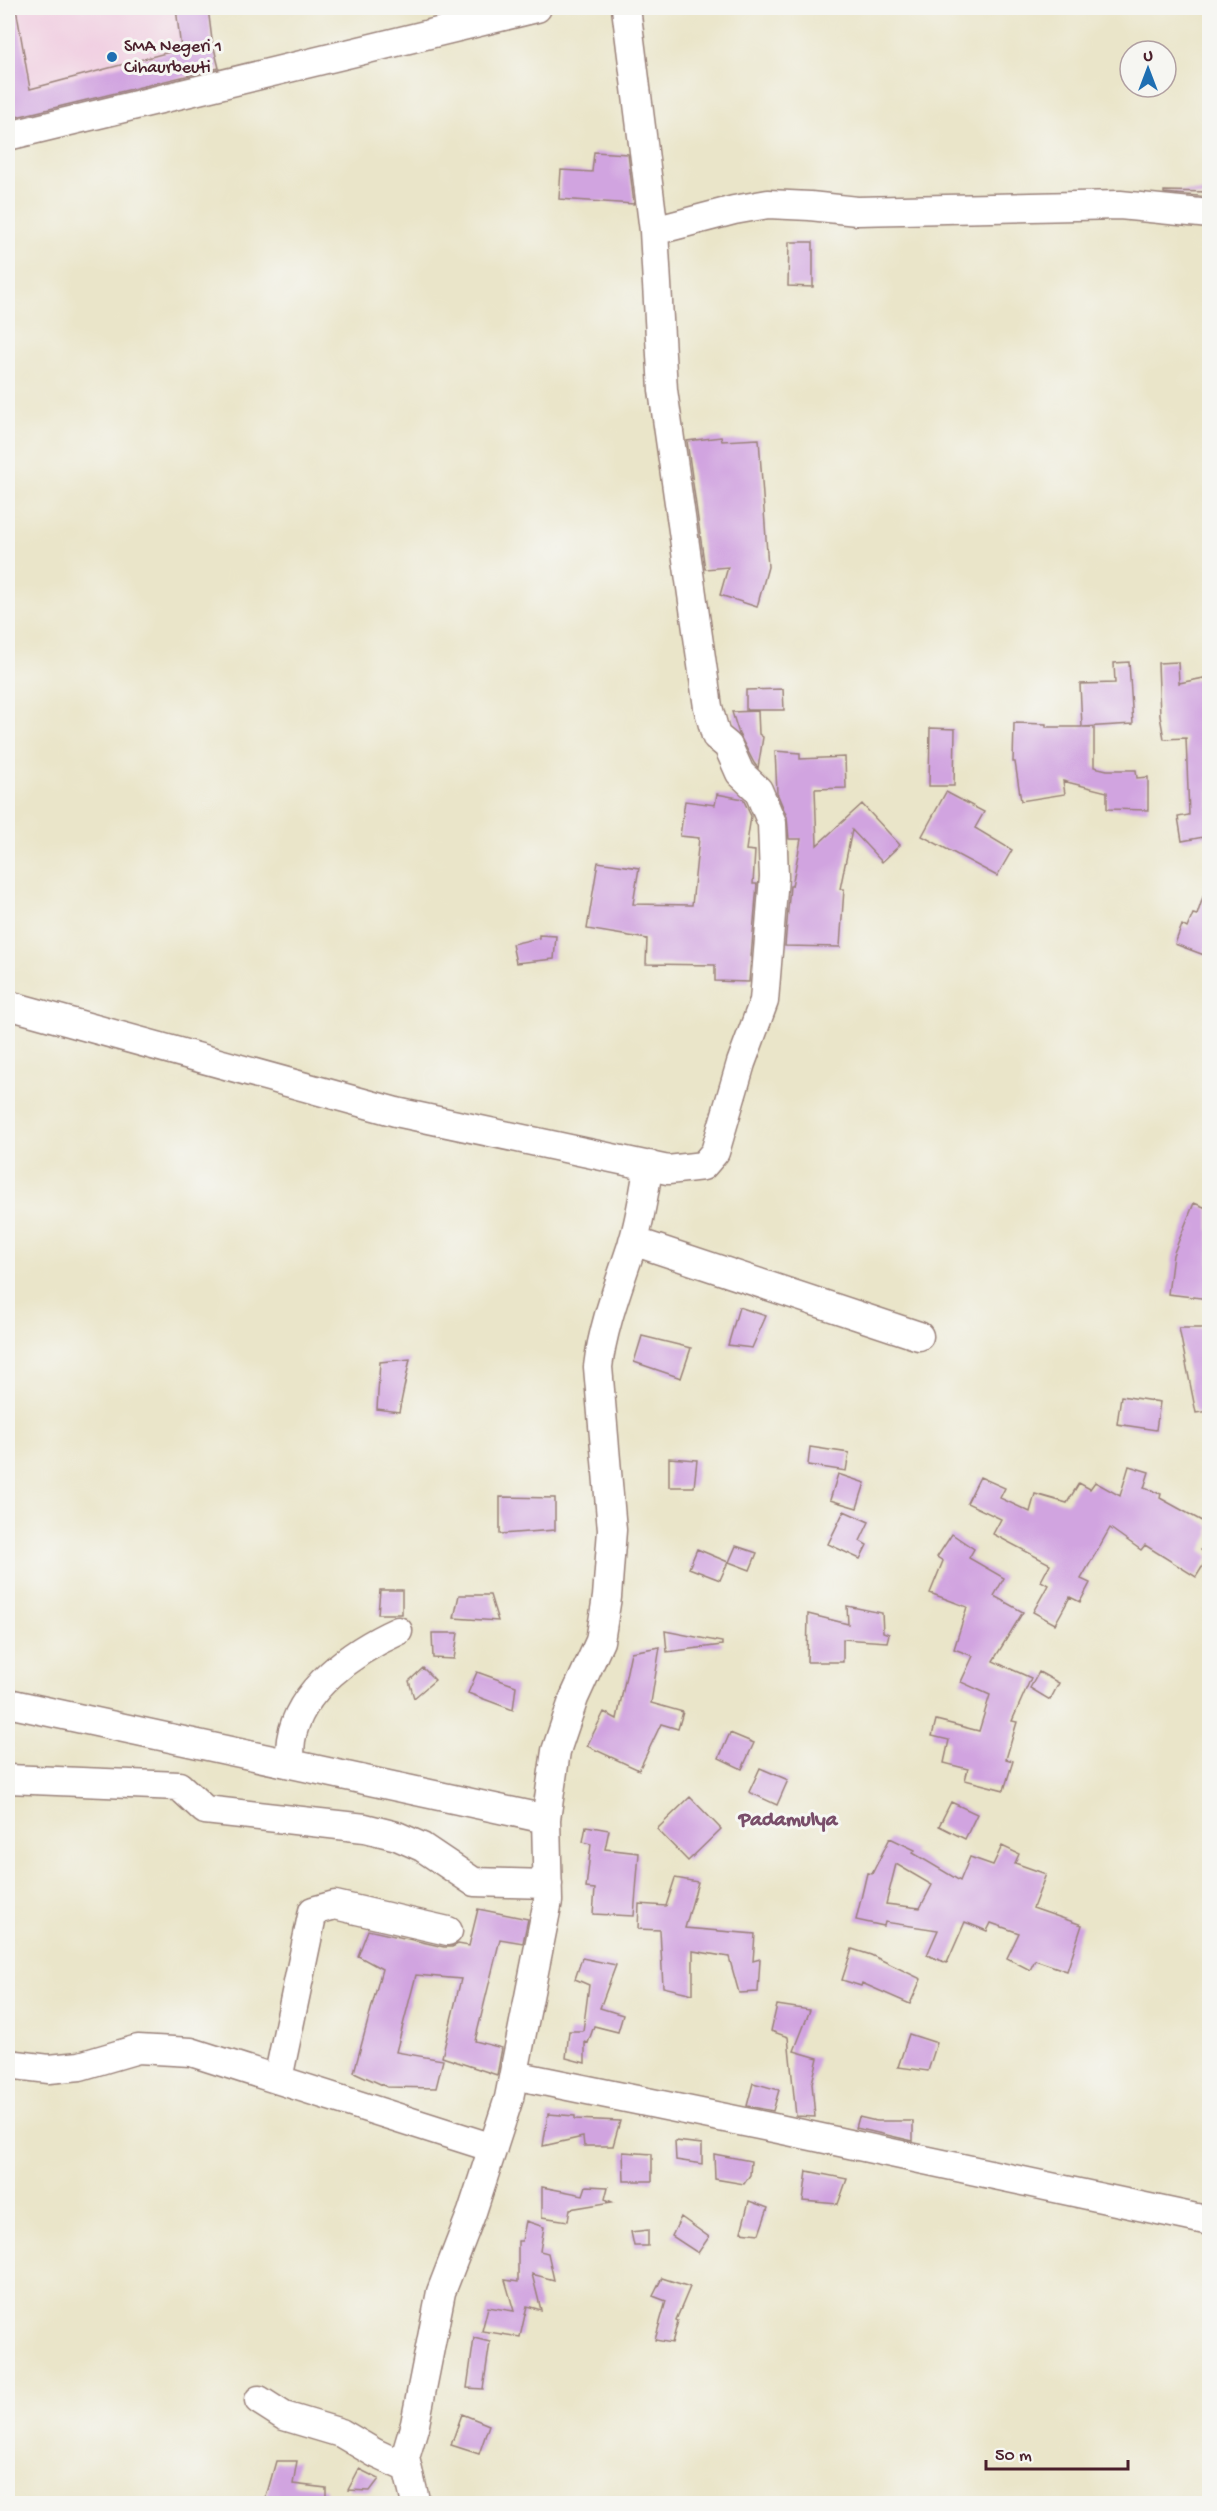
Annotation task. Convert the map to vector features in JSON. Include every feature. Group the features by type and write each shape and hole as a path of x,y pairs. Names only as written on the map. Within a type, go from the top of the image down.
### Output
{"street":[{"path":"8,136 537,8"},
{"path":"8,1005 396,1112 668,1170 703,1166 715,1152 741,1063 764,1001 774,877 772,824 758,790 740,773 728,746 716,736 708,707 663,390 654,231 626,8"},
{"path":"654,231 734,210 768,204 857,211 1120,205 1209,214"},
{"path":"416,2504 405,2458 417,2414 441,2292 472,2212 509,2098 548,1901 546,1818 556,1751 574,1698 600,1641 607,1598 612,1530 598,1367 600,1349 621,1273 633,1241 649,1165"},
{"path":"633,1241 919,1336"},
{"path":"290,1763 291,1739 299,1715 318,1688 348,1661 377,1640 398,1631"},
{"path":"8,1703 546,1818"},
{"path":"8,1779 179,1786 205,1810 365,1828 397,1836 422,1846 474,1882 548,1884"},
{"path":"278,2079 313,1911 335,1905 448,1931"},
{"path":"8,2064 49,2069 80,2066 138,2049 155,2048 191,2052 493,2148"},
{"path":"514,2075 1209,2221"},
{"path":"259,2400 284,2416 341,2433 407,2468"}],"shaded area":[{"name":"SMA Negeri 1 Cihaurbeuti","path":"8,8 208,8 212,41 220,72 8,124"}],"building":[{"path":"8,8 16,8 30,89 181,49 176,8 208,8 212,40 219,68 8,119"},
{"path":"594,152 628,154 634,204 559,199 561,170 592,172"},
{"path":"1164,191 1209,192 1209,197 1164,193"},
{"path":"789,242 813,242 813,287 788,286"},
{"path":"721,437 722,441 759,439 768,567 757,607 720,595 728,567 705,569 687,441"},
{"path":"1129,662 1133,724 1083,727 1094,727 1094,767 1107,770 1136,770 1137,778 1148,777 1148,810 1107,809 1107,792 1063,781 1065,794 1021,801 1015,762 1013,762 1014,723 1046,724 1046,727 1082,727 1080,684 1115,683 1114,663"},
{"path":"1178,662 1179,683 1209,677 1209,836 1182,841 1178,817 1189,815 1186,738 1164,739 1160,716 1158,663"},
{"path":"783,689 784,710 746,710 746,690"},
{"path":"758,711 759,734 763,737 758,768 739,734 732,712"},
{"path":"930,728 955,729 954,786 929,786"},
{"path":"775,751 800,753 800,759 845,757 846,788 815,789 817,845 862,804 900,845 882,862 852,830 840,889 844,889 840,947 785,946 790,886 792,886 801,839 789,839 787,817 777,793"},
{"path":"946,792 984,812 975,828 1012,850 997,876 922,836"},
{"path":"717,794 743,799 751,816 746,850 755,851 753,884 757,884 749,982 715,981 715,965 646,964 647,939 587,929 598,862 639,868 633,904 692,905 699,838 680,836 685,801 715,805"},
{"path":"1207,885 1209,886 1209,940 1204,955 1175,944 1182,925 1187,928 1193,914 1197,915"},
{"path":"539,935 556,936 554,959 516,963 512,944 539,938"},
{"path":"1194,1203 1209,1209 1209,1299 1168,1294 1173,1255"},
{"path":"739,1307 766,1316 752,1348 728,1345"},
{"path":"1179,1328 1209,1328 1209,1344 1205,1344 1209,1368 1209,1411 1196,1413"},
{"path":"642,1336 691,1348 681,1378 634,1362"},
{"path":"410,1359 399,1412 377,1409 380,1362"},
{"path":"1121,1396 1160,1402 1156,1430 1117,1424"},
{"path":"810,1447 849,1453 846,1471 808,1465"},
{"path":"669,1458 697,1460 694,1487 669,1487"},
{"path":"1129,1466 1149,1472 1144,1488 1161,1494 1160,1498 1209,1525 1209,1535 1201,1550 1209,1556 1196,1577 1145,1545 1141,1550 1110,1528 1081,1579 1090,1583 1080,1602 1070,1597 1055,1624 1033,1612 1048,1585 1041,1581 1050,1564 993,1534 1001,1519 967,1503 980,1477 1005,1488 1000,1498 1030,1512 1035,1494 1067,1503 1079,1483 1090,1489 1095,1482 1120,1496"},
{"path":"838,1474 865,1483 857,1508 830,1500"},
{"path":"500,1497 555,1498 555,1530 500,1534"},
{"path":"844,1511 869,1522 860,1541 867,1545 860,1559 828,1544"},
{"path":"952,1534 974,1549 969,1558 1004,1578 994,1596 1023,1612 993,1661 1031,1678 1012,1721 1017,1722 1006,1759 1013,1761 1004,1790 965,1780 968,1769 944,1763 949,1740 932,1736 936,1720 979,1731 990,1695 961,1682 973,1656 954,1649 967,1607 930,1593 943,1561 937,1557"},
{"path":"736,1546 757,1553 750,1570 729,1562"},
{"path":"697,1549 728,1562 720,1580 689,1568"},
{"path":"380,1590 402,1590 402,1614 378,1614"},
{"path":"459,1595 490,1595 498,1621 454,1618"},
{"path":"847,1606 882,1613 883,1632 889,1634 887,1642 843,1639 843,1662 807,1662 808,1614 848,1624"},
{"path":"665,1631 722,1642 722,1645 667,1652"},
{"path":"432,1633 458,1633 454,1659 433,1658"},
{"path":"660,1647 651,1703 683,1712 678,1729 661,1724 639,1770 587,1746 604,1712 617,1719 631,1652"},
{"path":"423,1668 435,1680 414,1698 409,1681"},
{"path":"477,1672 516,1686 513,1710 468,1693"},
{"path":"1039,1672 1059,1683 1050,1700 1030,1688"},
{"path":"730,1733 754,1743 742,1769 719,1758"},
{"path":"760,1768 788,1780 777,1805 749,1792"},
{"path":"690,1797 721,1829 688,1861 657,1829"},
{"path":"951,1802 977,1814 965,1839 939,1826"},
{"path":"586,1826 609,1830 605,1849 639,1853 634,1916 593,1914 595,1889 586,1888 591,1844 583,1842"},
{"path":"890,1838 915,1850 913,1853 960,1881 970,1857 993,1865 1002,1846 1019,1854 1015,1863 1046,1874 1033,1908 1082,1925 1067,1971 1035,1960 1030,1970 1007,1958 1019,1933 991,1923 987,1931 965,1922 947,1963 927,1955 938,1930 885,1922 884,1926 856,1920 867,1873 872,1874","holes":["896,1864 932,1885 920,1908 886,1904"]},
{"path":"675,1878 698,1882 685,1928 755,1934 753,1961 760,1959 758,1992 739,1993 729,1957 693,1951 693,1994 663,1987 660,1930 638,1929 639,1904 666,1906"},
{"path":"478,1909 528,1919 523,1943 500,1939 475,2041 502,2048 497,2075 442,2057 461,1979 416,1975 396,2052 443,2060 436,2088 387,2087 354,2072 382,1969 358,1956 368,1930 444,1947 458,1944 469,1946"},
{"path":"852,1949 871,1955 921,1979 910,2004 862,1983 861,1986 842,1980"},
{"path":"582,1958 616,1965 600,2008 623,2015 618,2032 594,2026 588,2043 585,2042 585,2063 566,2058 569,2031 583,2031 589,1985 575,1979"},
{"path":"777,2005 810,2010 794,2051 818,2058 812,2083 815,2117 796,2116 788,2037 771,2031"},
{"path":"909,2034 937,2043 928,2071 898,2067"},
{"path":"753,2083 779,2090 773,2111 747,2106"},
{"path":"548,2114 575,2116 575,2119 620,2121 613,2146 584,2146 583,2137 543,2146"},
{"path":"859,2117 876,2121 913,2121 913,2141 856,2128"},
{"path":"675,2141 702,2144 702,2164 676,2160"},
{"path":"623,2152 652,2154 652,2181 624,2181"},
{"path":"714,2154 751,2161 750,2175 744,2184 715,2179"},
{"path":"807,2171 847,2179 838,2204 803,2201"},
{"path":"586,2186 608,2187 605,2199 612,2202 570,2209 568,2221 542,2217 542,2187 583,2195"},
{"path":"749,2201 768,2208 759,2234 741,2232"},
{"path":"681,2217 709,2237 698,2253 672,2236"},
{"path":"526,2221 544,2227 540,2251 548,2253 554,2280 532,2274 541,2310 527,2306 520,2337 482,2331 488,2307 514,2311 505,2280 518,2282 518,2241 522,2241"},
{"path":"648,2230 648,2246 634,2246 631,2232"},
{"path":"662,2278 690,2287 676,2320 678,2321 672,2343 655,2340 666,2301 653,2296"},
{"path":"474,2338 490,2342 483,2389 467,2388"},
{"path":"462,2414 489,2425 479,2454 451,2445"},
{"path":"276,2461 297,2461 293,2484 326,2488 326,2504 264,2504"},
{"path":"359,2469 379,2479 370,2491 348,2490"}],"place":[{"name":"SMA Negeri 1 Cihaurbeuti","path":"112,57"}],"district":[{"name":"Padamulya","path":"788,1821"}]}
